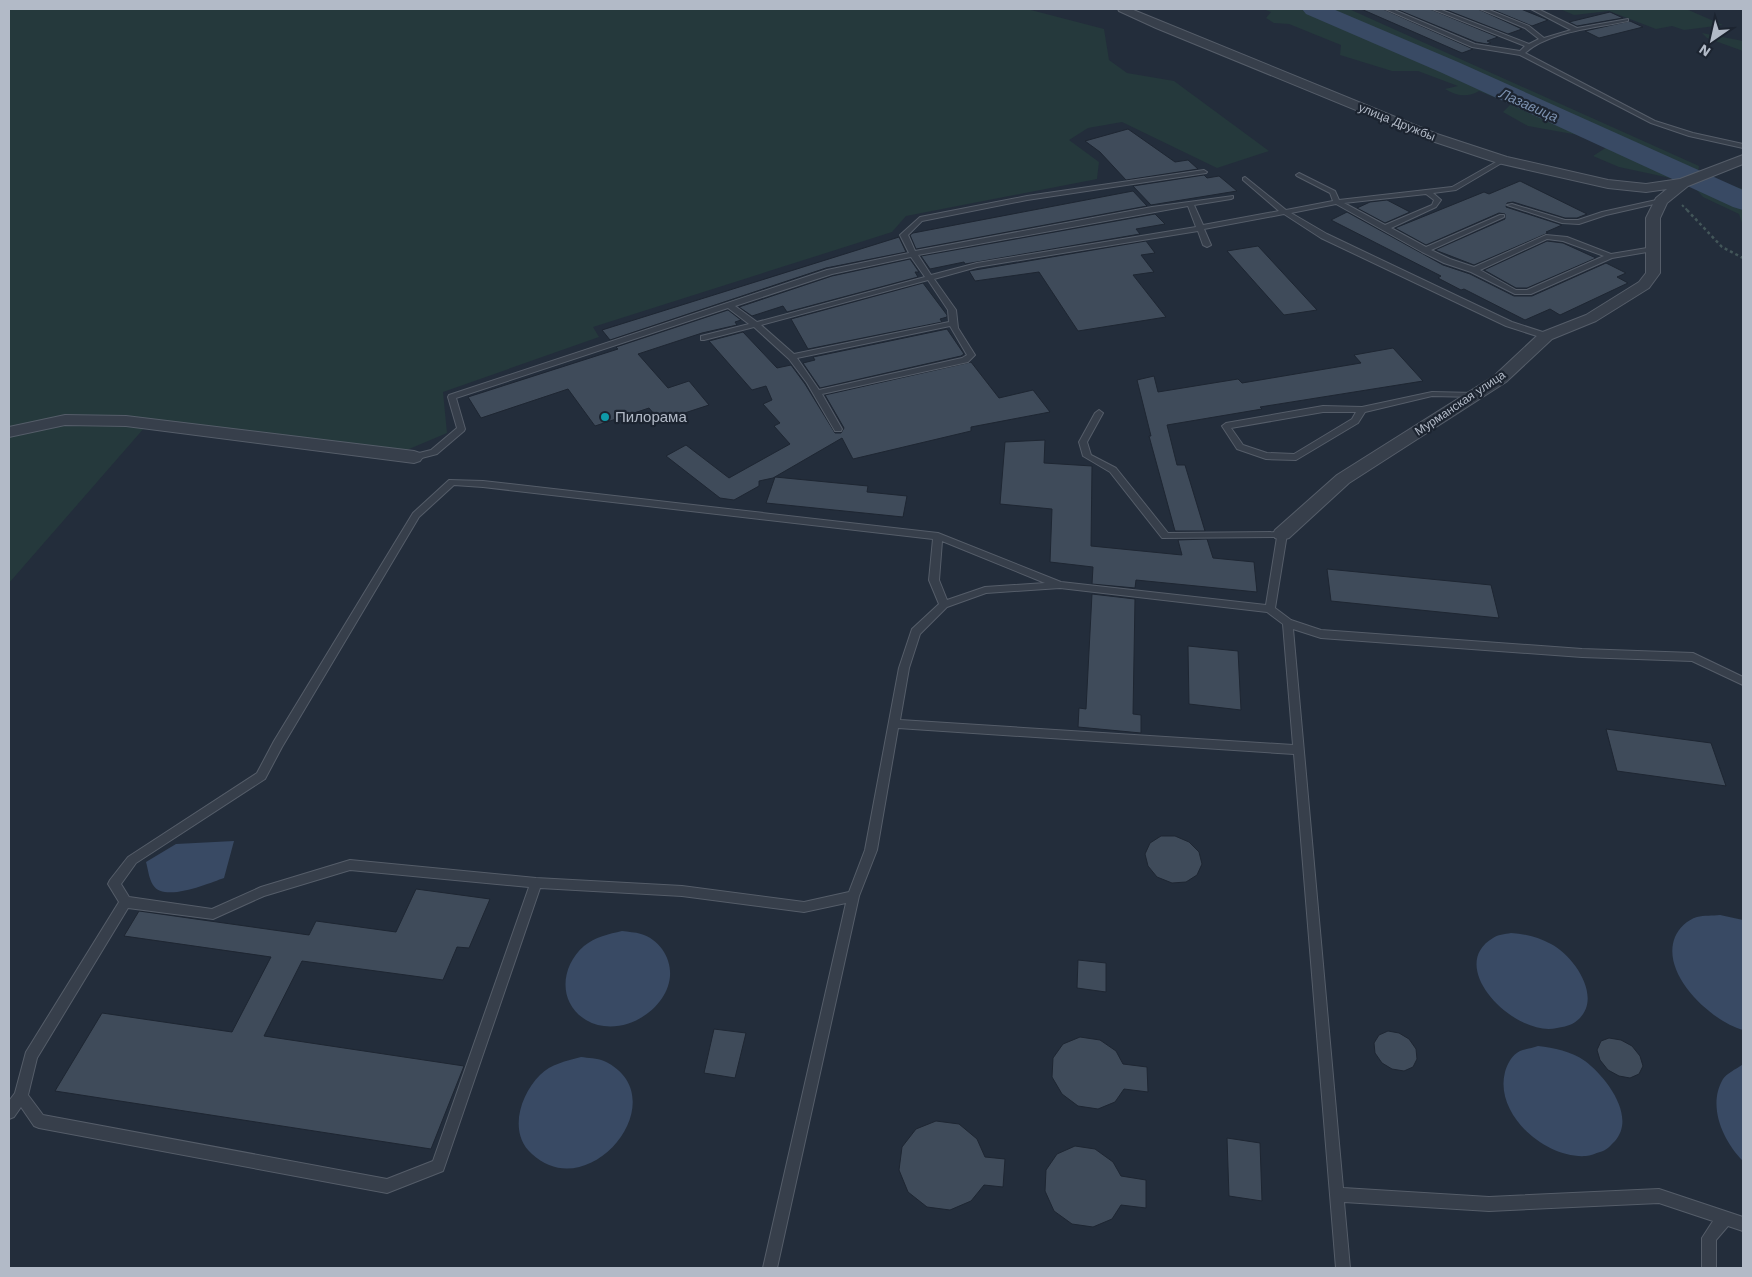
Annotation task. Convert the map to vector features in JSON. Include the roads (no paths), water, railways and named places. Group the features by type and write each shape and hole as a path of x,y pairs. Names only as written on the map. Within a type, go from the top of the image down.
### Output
{"street":[{"name":"улица Дружбы","path":"1123,9 1160,26 1424,133 1503,160 1608,184 1646,188 1683,183"},
{"path":"1661,201 1683,183 1743,159"},
{"name":"Мурманская улица","path":"1282,534 1343,479 1500,379 1546,336 1591,318 1644,285 1653,273 1653,218 1661,201"},
{"path":"9,432 65,420 126,421 414,456"}],"lane":[{"path":"1388,9 1474,46 1521,53 1653,122 1691,135 1743,146"},
{"path":"1435,9 1527,46"},
{"path":"1483,9 1527,26 1543,40"},
{"path":"1534,9 1576,30"},
{"path":"1521,53 1527,46 1543,40 1576,30 1626,20"},
{"path":"704,338 977,265 1200,228 1337,202 1454,189 1503,160"},
{"path":"816,392 965,360 971,355 954,328 952,310 913,254 904,235 920,219 1027,198 1204,172"},
{"path":"1299,174 1332,192 1337,202 1425,250 1447,261 1474,270 1515,292 1528,292 1610,256 1653,249"},
{"path":"1245,179 1285,212 1324,236 1509,324 1546,336"},
{"path":"1385,228 1434,206 1438,200 1426,191"},
{"path":"414,456 434,452 460,429 452,397 830,272 913,254 1231,197"},
{"path":"1510,205 1564,222 1579,222 1604,213 1661,201"},
{"path":"1190,203 1207,246"},
{"path":"1425,250 1502,216"},
{"path":"1474,270 1546,237 1564,238 1610,256"},
{"path":"729,306 757,324 792,357 838,429"},
{"path":"792,357 954,323"},
{"path":"1362,410 1355,422 1296,457 1266,456 1240,447 1226,426 1323,409 1362,410 1432,394 1475,395"},
{"path":"1099,413 1083,442 1087,456 1113,470 1165,536 1282,534 1270,610"},
{"path":"125,902 114,884 132,860 261,776 278,744 416,515 452,482 938,536 1060,585"},
{"path":"938,536 934,580 944,605"},
{"path":"770,1268 853,896 871,850 904,668 916,632 944,605 985,590 1060,585 1270,610 1288,623 1321,634 1582,653 1694,657 1743,681"},
{"path":"1288,623 1343,1268"},
{"path":"894,724 1299,750"},
{"path":"125,902 214,914 261,892 350,865 536,882 682,892 804,907 853,896"},
{"path":"21,1096 39,1121 387,1186 438,1166 536,882"},
{"path":"9,1112 21,1096 31,1056 125,902"},
{"path":"1336,1195 1489,1204 1659,1196 1743,1224"},
{"path":"1709,1268 1709,1238 1724,1218"}],"water":[{"path":"234,841 224,878 176,892 159,890 153,885 146,862 176,844"},
{"path":"1720,915 1743,920 1743,1030 1717,1017 1691,994 1681,980 1675,966 1672,951 1675,937 1687,922 1697,917"},
{"path":"622,931 644,935 660,946 669,966 669,982 663,997 651,1010 637,1020 620,1026 603,1026 586,1020 570,1004 567,995 567,974 570,964 584,946 597,938"},
{"path":"1511,933 1531,936 1551,944 1561,950 1578,970 1584,981 1587,1005 1582,1015 1572,1024 1557,1028 1540,1028 1523,1022 1506,1012 1491,998 1481,982 1477,966 1480,951 1493,938"},
{"path":"1538,1046 1562,1050 1580,1058 1593,1068 1609,1086 1616,1097 1622,1120 1621,1131 1607,1149 1586,1156 1570,1155 1555,1150 1539,1142 1515,1118 1507,1103 1504,1088 1505,1072 1510,1060 1517,1053"},
{"path":"581,1057 604,1061 625,1077 633,1098 629,1120 618,1141 600,1158 578,1167 555,1167 532,1154 520,1136 519,1125 522,1103 533,1083 544,1071"},
{"path":"1742,1065 1743,1161 1729,1144 1717,1112 1718,1089 1723,1079"}],"waterway":[{"name":"Лазавица","path":"1314,9 1449,67 1743,201"}],"place":[{"name":"Пилорама","path":"605,417"}]}
